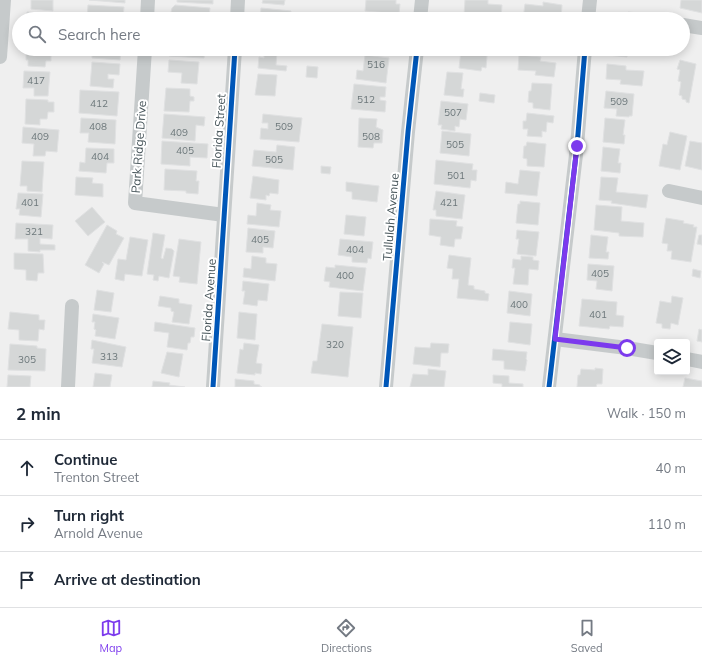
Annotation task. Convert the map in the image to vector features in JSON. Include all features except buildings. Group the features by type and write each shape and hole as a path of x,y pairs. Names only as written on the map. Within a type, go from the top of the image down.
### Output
{"street":[{"path":"0,57 4,0"},
{"path":"147,12 148,0"},
{"path":"237,12 238,0"},
{"path":"421,12 422,0"},
{"path":"589,12 590,0"},
{"path":"690,26 702,28"},
{"name":"Park Ridge Drive","path":"145,56 135,203 224,215"},
{"name":"Florida Street","path":"224,215 235,56"},
{"name":"Tullulah Avenue","path":"386,387 415,56"},
{"path":"549,387 577,146 584,56"},
{"path":"670,191 702,198"},
{"name":"Florida Avenue","path":"213,387 224,215"},
{"path":"68,387 72,306"},
{"path":"555,339 654,352"},
{"path":"690,360 702,362"}],"cycle path":[{"path":"213,387 235,56"},
{"path":"386,387 408,132 416,56"},
{"path":"549,387 577,146 584,56"}],"route":[{"path":"577,146 555,339 627,348"}]}
